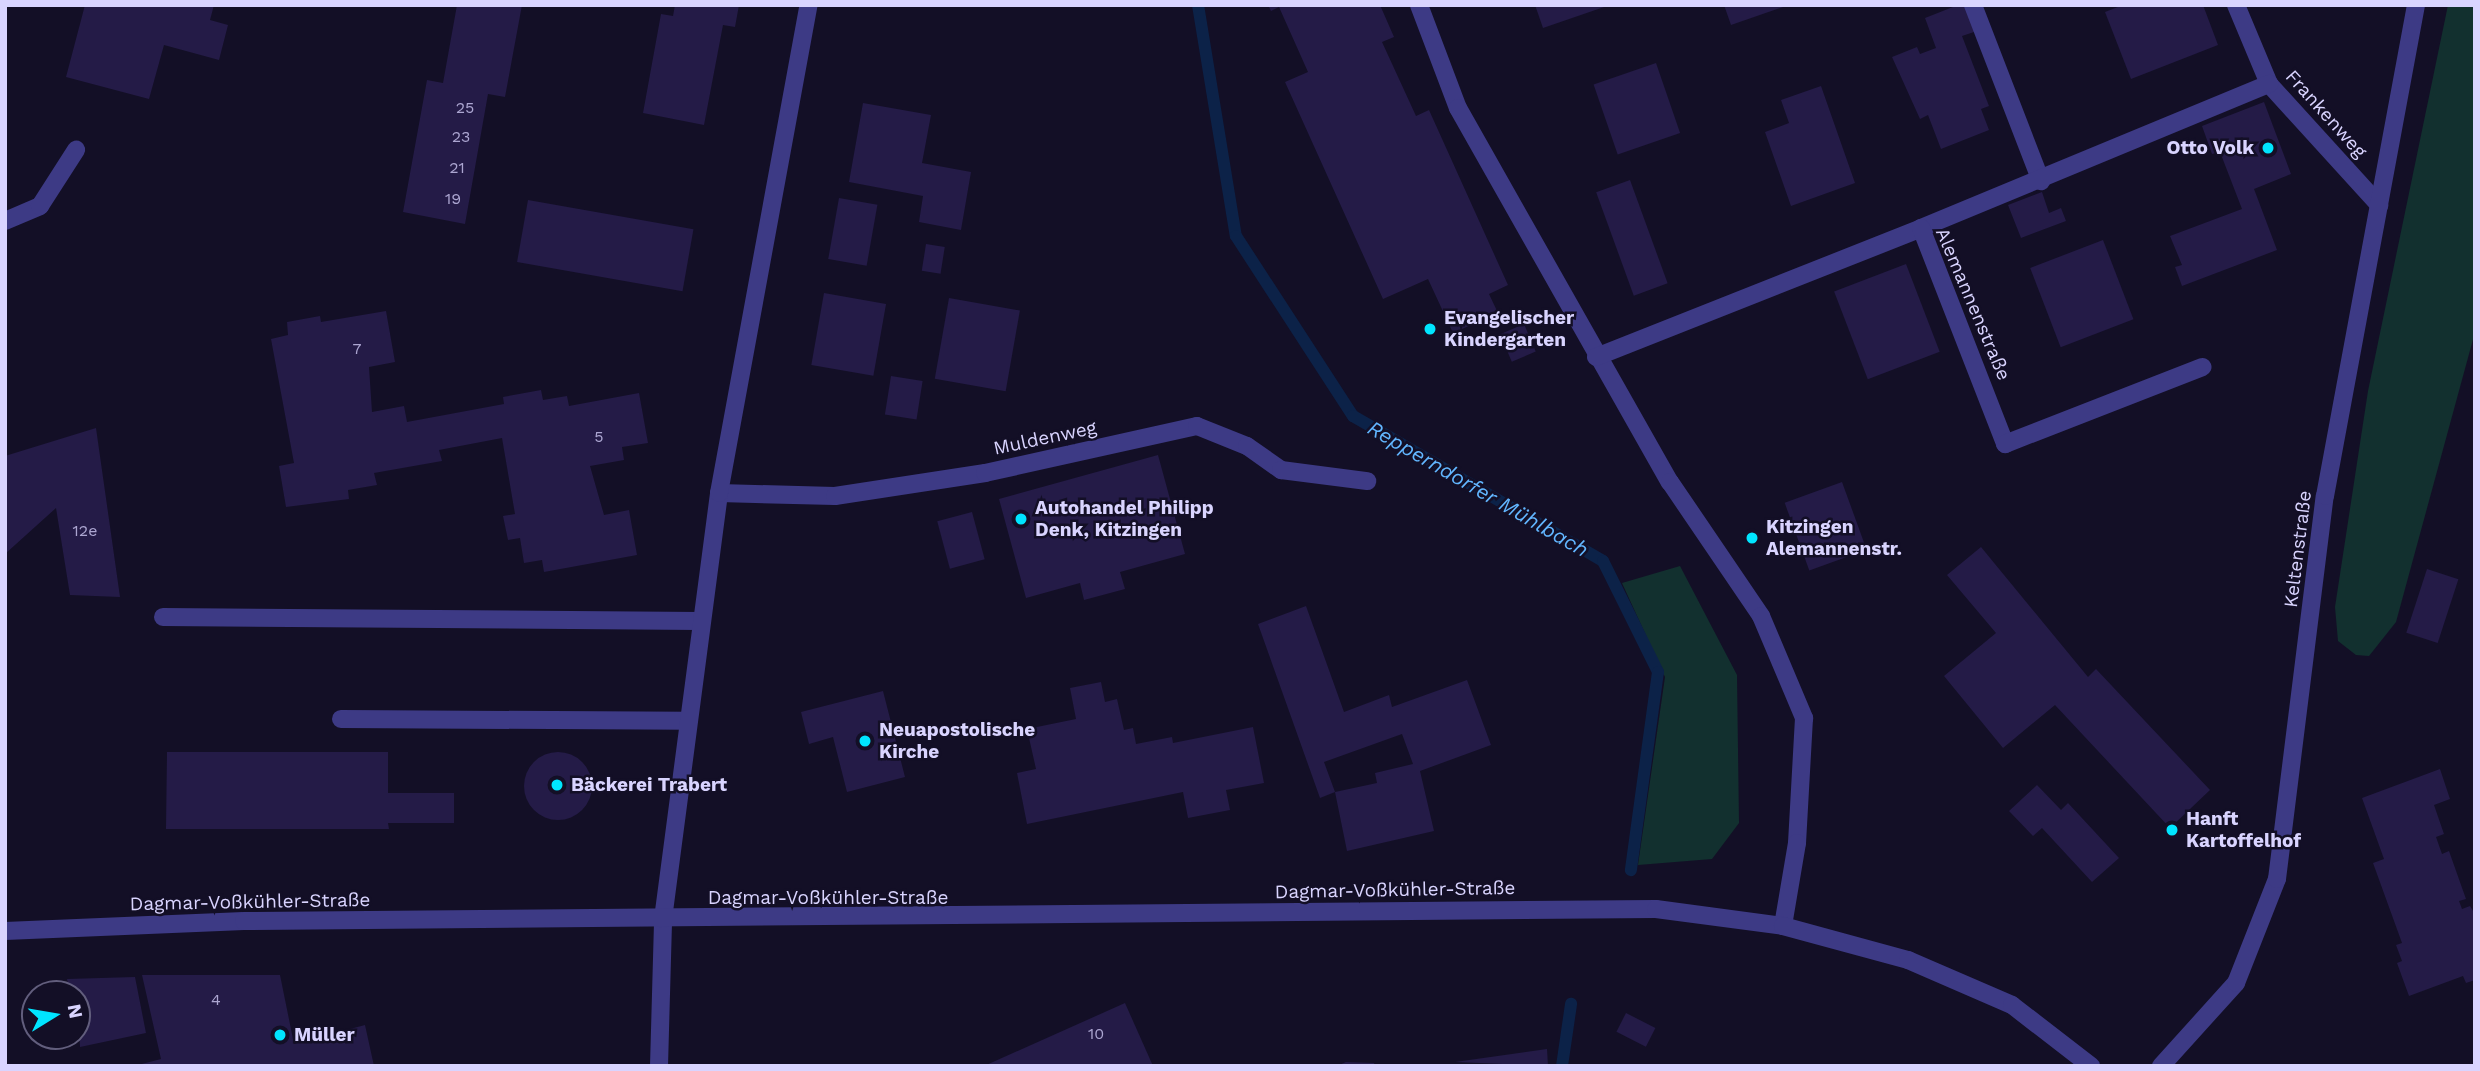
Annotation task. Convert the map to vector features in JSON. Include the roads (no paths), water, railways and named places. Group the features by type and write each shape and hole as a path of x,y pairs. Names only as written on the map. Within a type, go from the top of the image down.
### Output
{"street":[{"path":"659,1066 663,919 719,493 810,5"},
{"path":"1419,5 1458,108 1596,357 1670,482 1761,616 1804,718 1797,843 1783,926"},
{"path":"1973,5 2041,181"},
{"name":"Frankenweg","path":"2236,5 2269,84 2379,205"},
{"name":"Keltenstraße","path":"2161,1066 2236,983 2277,879 2325,496 2416,5"},
{"path":"1920,228 2041,181 2269,84"},
{"path":"5,220 40,206 76,150"},
{"name":"Alemannenstraße","path":"1596,357 1920,228 2005,444 2203,368"},
{"name":"Muldenweg","path":"719,493 835,496 985,473 1197,426 1247,446 1281,470 1367,481"},
{"path":"163,617 701,621"},
{"path":"341,719 687,721"},
{"name":"Dagmar-Voßkühler-Straße","path":"5,931 244,921 663,919 1559,907 1656,909 1783,926 1908,960 2012,1005 2091,1066"}],"waterway":[{"name":"Repperndorfer Mühlbach","path":"1198,5 1236,236 1353,416 1603,561 1658,672 1631,870"},
{"name":"Repperndorfer Mühlbach","path":"1562,1066 1571,1004"}],"place":[{"name":"Otto Volk","path":"2268,148"},
{"name":"Evangelischer Kindergarten","path":"1430,329"},
{"name":"Autohandel Philipp Denk, Kitzingen","path":"1021,519"},
{"name":"Kitzingen Alemannenstr.","path":"1752,538"},
{"name":"Neuapostolische Kirche","path":"865,741"},
{"name":"Bäckerei Trabert","path":"557,785"},
{"name":"Hanft Kartoffelhof","path":"2172,830"},
{"name":"Müller","path":"280,1035"}]}
